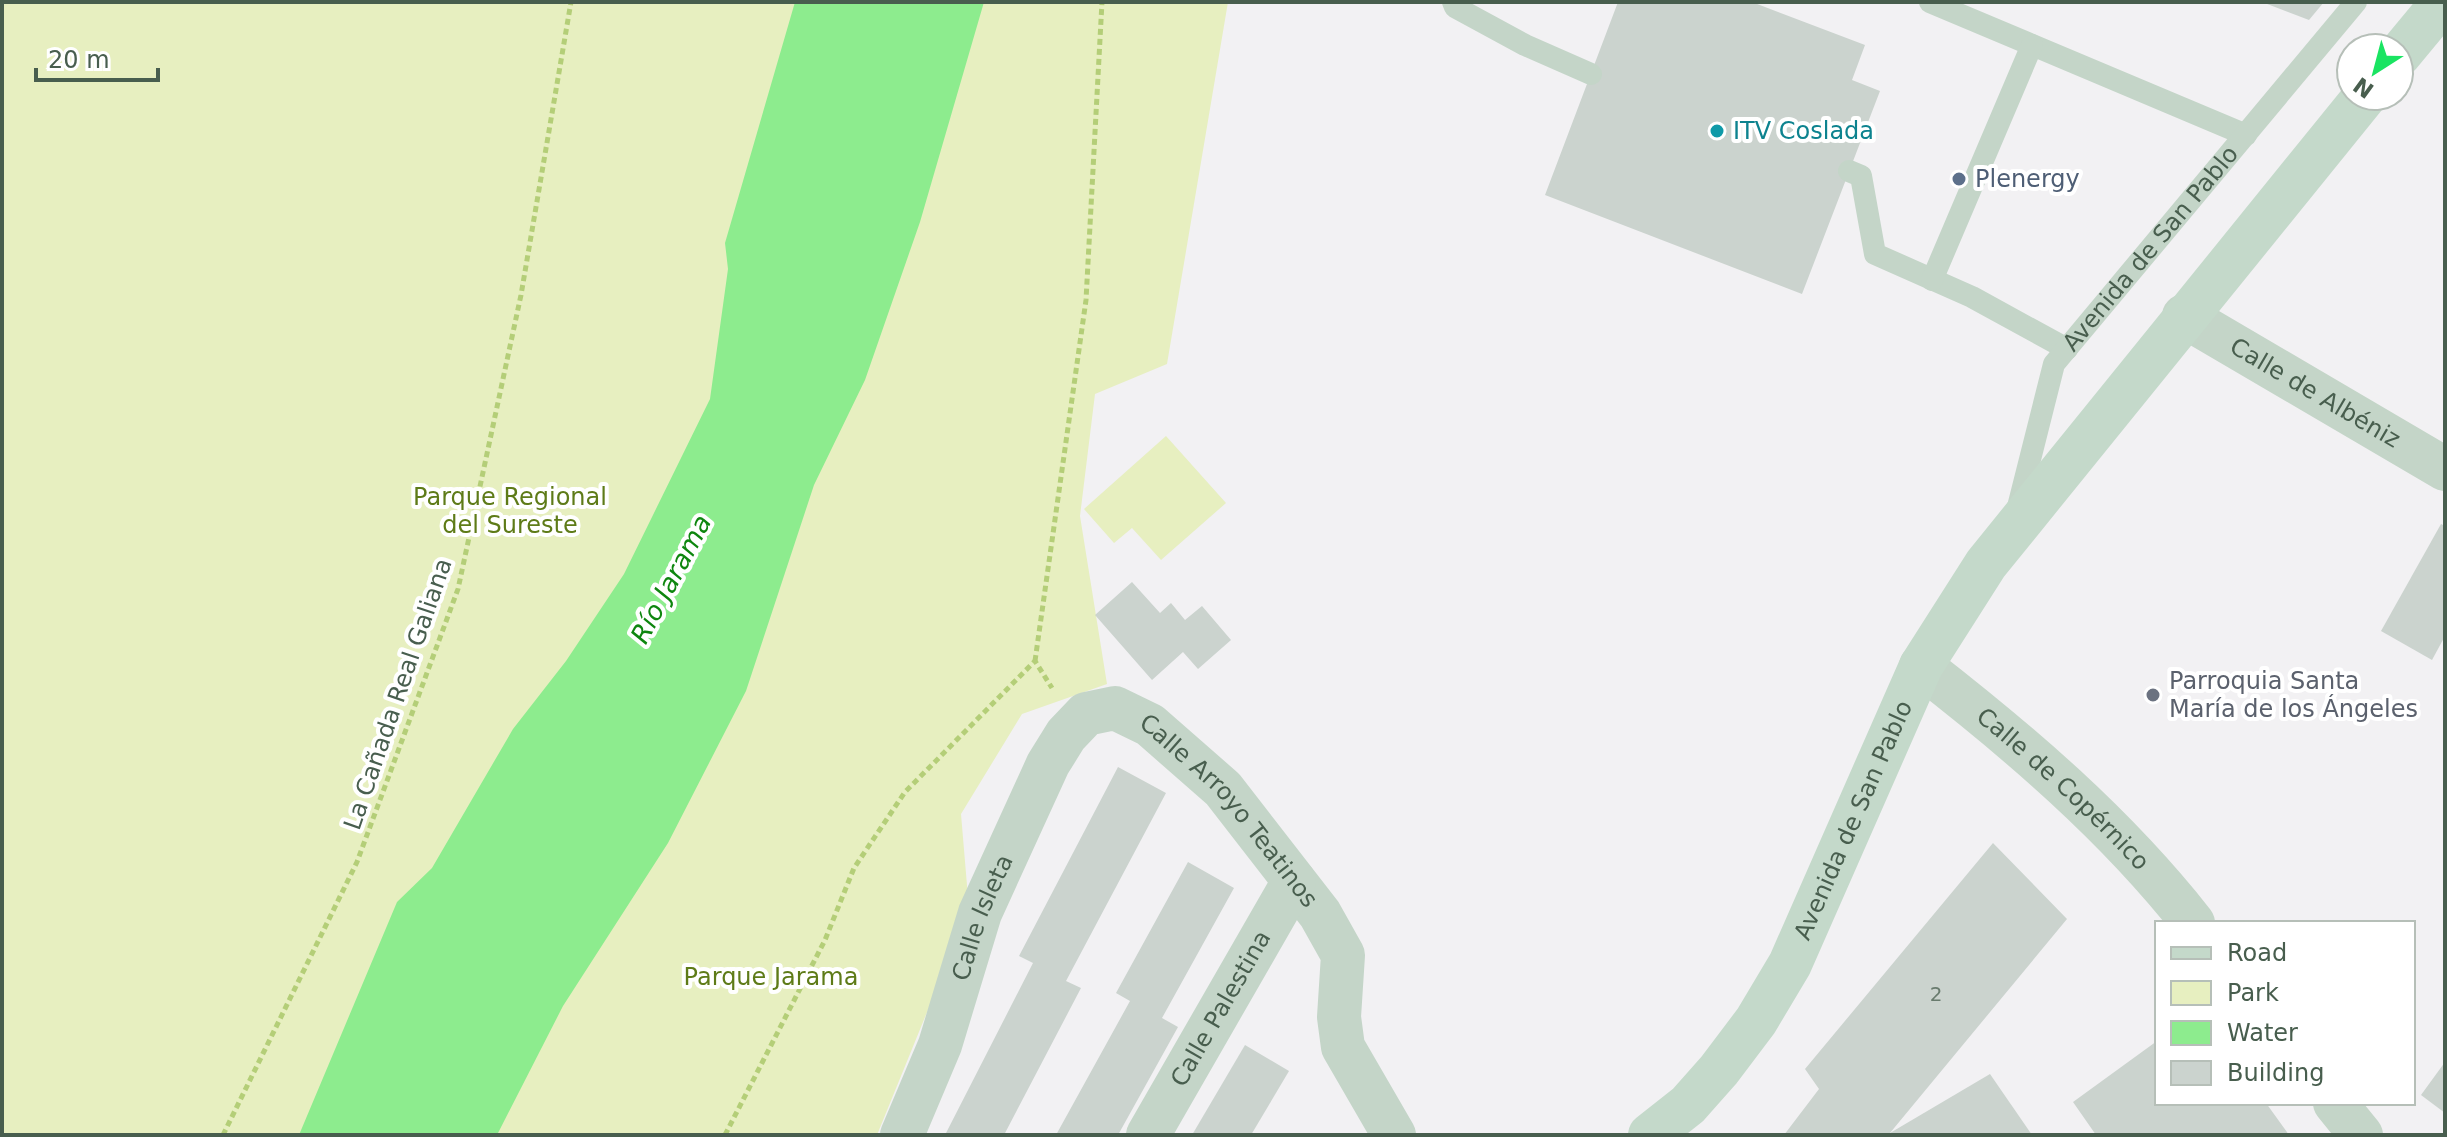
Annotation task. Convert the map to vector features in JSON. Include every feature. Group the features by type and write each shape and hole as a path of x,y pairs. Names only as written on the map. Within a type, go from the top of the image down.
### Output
{"street":[{"path":"2415,36 2443,2"},
{"name":"Avenida de San Pablo","path":"1650,1135 1681,1120 1756,1021 1790,964 1921,666 1986,564 2352,112"},
{"name":"Calle de Albéniz","path":"2184,316 2445,469"},
{"name":"Calle de Copérnico","path":"1921,666 2012,737 2118,836 2191,921"},
{"name":"Calle Arroyo Teatinos","path":"1069,708 1115,708 1150,725 1223,789 1320,914 1343,955 1339,1017 1343,1047 1394,1135"},
{"name":"Calle Isleta","path":"902,1135 940,1045 980,913 1048,764 1066,735 1069,708"},
{"name":"Calle Palestina","path":"1148,1135 1294,881"},
{"path":"2337,1105 2361,1135"}],"lane":[{"path":"1453,2 1455,7 1525,45 1591,74"},
{"path":"1930,2 2246,135"},
{"name":"Avenida de San Pablo","path":"2012,531 2054,364 2356,2"},
{"path":"1932,280 2032,45"},
{"path":"1849,171 1861,176 1875,254 2067,349"}],"path":[{"name":"La Cañada Real Galiana","path":"223,1135 357,862 458,589 521,295 571,2"},
{"path":"725,1135 825,940 854,868 905,792 1035,661 1086,300 1102,2"},
{"path":"1035,661 1069,708"}],"green space":[{"name":"Parque Regional del Sureste","path":"2,2 1228,2 1167,364 1095,394 1080,516 1107,684 1022,714 961,814 969,909 877,1135 2,1135"},
{"path":"1166,436 1226,503 1161,560 1132,528 1114,543 1084,509"}],"water":[{"name":"Río Jarama","path":"795,2 984,2 920,222 865,380 814,485 746,691 668,843 563,1006 497,1135 299,1135 397,902 432,868 513,729 566,661 624,574 710,399 728,269 725,243"}],"building":[{"name":"ITV Coslada","path":"1618,2 1752,2 1865,45 1852,80 1880,91 1802,294 1545,195"},
{"path":"2262,2 2324,2 2309,20"},
{"path":"2441,524 2445,526 2445,636 2432,660 2381,631"},
{"path":"1132,582 1160,613 1171,603 1185,620 1202,606 1231,640 1198,669 1183,652 1152,680 1095,615"},
{"path":"1118,767 1166,793 1066,981 1081,988 1004,1135 945,1135 1033,963 1019,956"},
{"path":"1993,843 2067,919 1890,1133 1784,1135 1819,1089 1805,1069"},
{"path":"1188,862 1234,888 1162,1018 1178,1027 1118,1135 1056,1135 1130,1001 1116,993"},
{"path":"2155,1042 2155,1105 2267,1105 2289,1135 2096,1135 2073,1102"},
{"path":"1245,1045 1289,1071 1251,1135 1192,1135"},
{"path":"2445,1062 2445,1113 2421,1095"},
{"path":"1990,1074 2032,1135 1890,1133"}],"place":[{"name":"ITV Coslada","path":"1717,131"},
{"name":"Plenergy","path":"1959,179"},
{"name":"Parroquia Santa María de los Ángeles","path":"2153,695"}],"park label":[{"name":"Parque Jarama","path":"771,977"}]}
